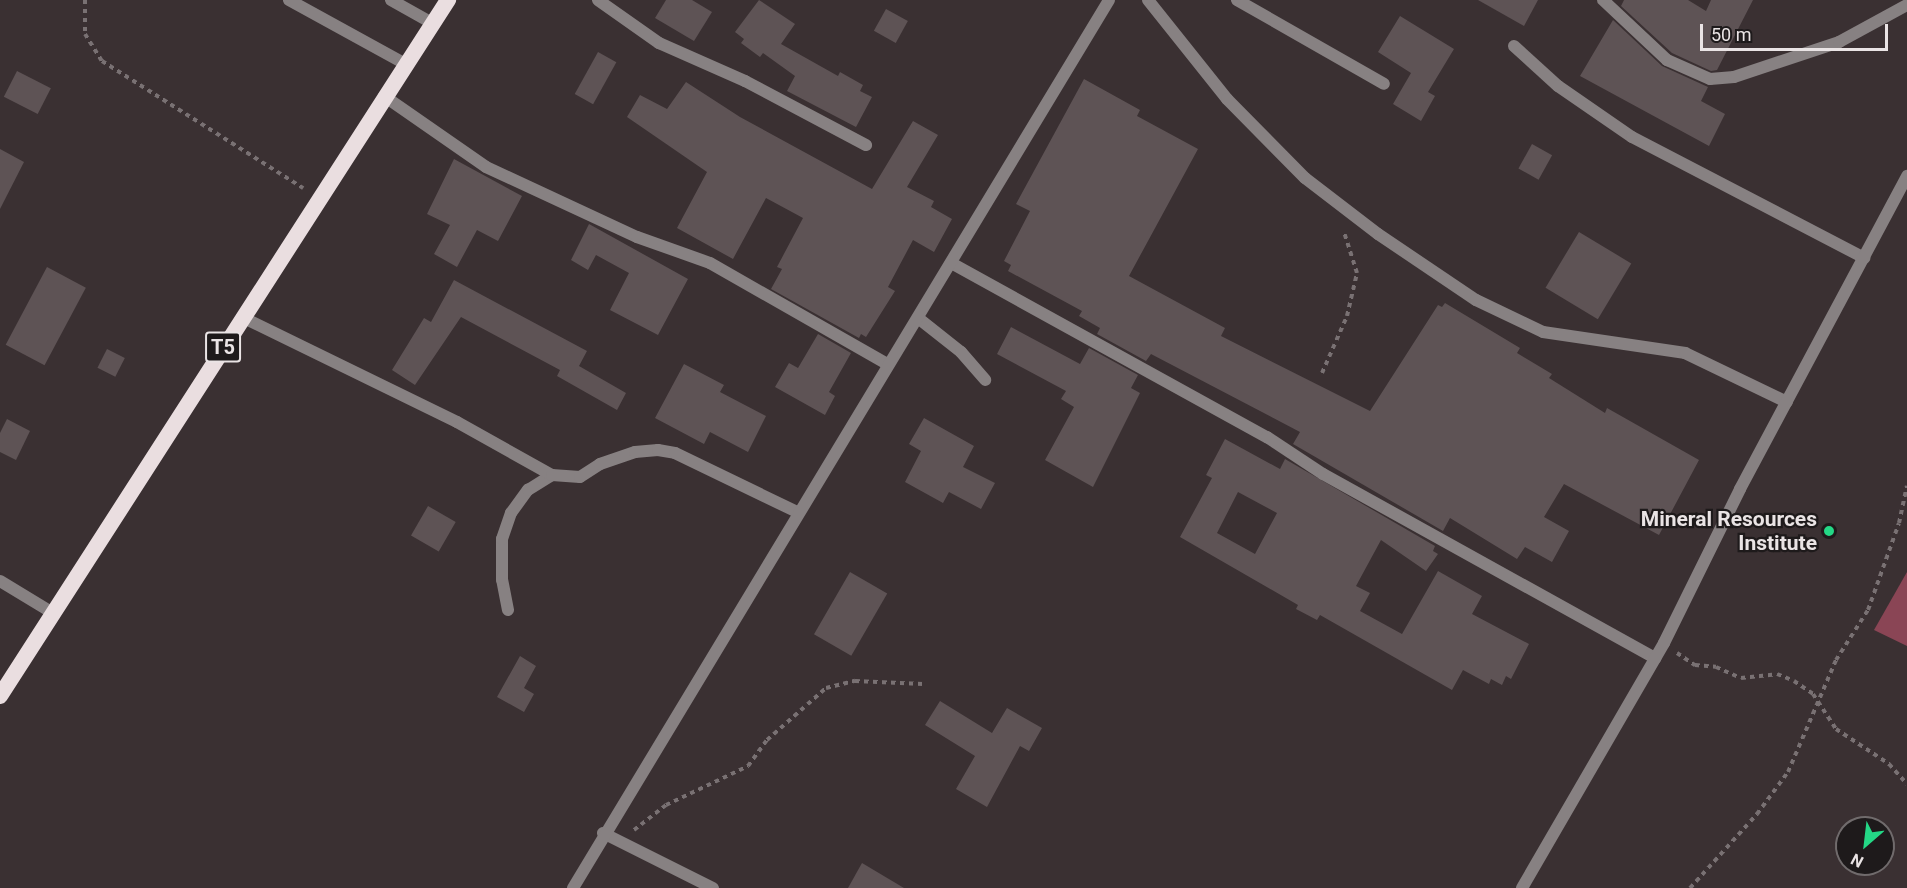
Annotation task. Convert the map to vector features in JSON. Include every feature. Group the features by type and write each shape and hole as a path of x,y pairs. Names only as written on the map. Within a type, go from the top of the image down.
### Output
{"highway":[{"name":"T5","path":"0,696 384,96 407,65 448,0"}],"street":[{"path":"289,0 407,65"},
{"path":"392,0 432,23"},
{"path":"598,0 659,43 745,81 866,146"},
{"path":"573,888 603,833 887,364 953,264 1109,0"},
{"path":"1148,0 1227,99 1305,178 1378,234 1476,300 1543,332 1685,353 1787,402"},
{"path":"1237,0 1384,84"},
{"path":"1603,0 1667,60 1710,79 1734,77 1839,42 1907,5"},
{"path":"1514,46 1558,86 1632,137 1864,258"},
{"path":"384,96 486,167 637,237 710,263 887,364"},
{"path":"1522,888 1664,643 1787,402 1907,176"},
{"path":"953,264 1267,437 1323,474 1655,658"},
{"path":"242,317 457,422 552,476 580,477 600,464 635,452 658,450 675,453 797,512"},
{"path":"918,318 961,352 985,380"},
{"path":"508,610 502,580 502,539 511,513 528,490 552,476"},
{"path":"0,581 53,613"},
{"path":"603,833 714,888"}],"path":[{"path":"86,0 85,34 102,61 319,199"},
{"path":"1322,373 1347,316 1357,273 1340,225"},
{"path":"1690,888 1779,787 1803,743 1817,701 1836,660 1868,610 1899,523 1907,486"},
{"path":"1664,643 1695,665 1716,668 1741,678 1785,677 1808,690 1836,729 1890,764 1907,784"},
{"path":"620,842 666,805 748,766 767,740 826,688 855,681 923,684"}],"shaded area":[{"path":"1907,572 1907,646 1874,630"}],"building":[{"path":"666,0 692,0 712,12 694,41 655,18"},
{"path":"759,0 795,24 781,44 838,76 840,72 863,85 860,91 872,97 856,127 787,91 795,76 763,53 760,57 741,43 744,39 735,32"},
{"path":"1478,0 1538,0 1524,26"},
{"path":"1624,0 1688,0 1706,11 1711,0 1753,0 1717,70 1711,71 1672,53 1621,6"},
{"path":"886,9 908,21 896,43 874,31"},
{"path":"1400,16 1454,49 1428,92 1435,96 1421,121 1393,104 1411,73 1378,52"},
{"path":"1613,20 1662,66 1708,87 1701,101 1725,114 1709,146 1580,76"},
{"path":"598,52 616,62 593,104 575,94"},
{"path":"17,71 51,88 38,114 4,97"},
{"path":"1084,79 1140,110 1137,116 1198,149 1129,276 1225,328 1221,336 1370,411 1438,305 1442,307 1445,303 1520,348 1517,353 1552,374 1549,378 1605,413 1607,408 1699,460 1659,535 1564,484 1544,517 1569,531 1552,562 1525,547 1517,559 1450,518 1443,531 1293,444 1300,432 1151,354 1146,361 1097,334 1100,328 1079,316 1082,311 1008,271 1011,265 1004,261 1030,211 1016,204"},
{"path":"686,82 740,117 872,189 913,121 938,135 907,187 934,201 931,207 952,219 934,252 913,240 888,287 895,291 866,337 861,334 859,338 771,289 782,269 777,267 803,218 766,198 733,259 677,228 707,172 627,117 640,95 667,109"},
{"path":"1532,144 1552,155 1539,180 1518,168"},
{"path":"0,149 24,162 0,209"},
{"path":"454,159 522,196 498,241 477,230 457,267 434,254 450,225 427,214"},
{"path":"589,224 688,279 658,335 610,310 629,273 596,255 588,270 571,260"},
{"path":"1579,232 1631,263 1598,319 1546,288"},
{"path":"47,267 86,288 45,365 6,345"},
{"path":"454,280 587,351 579,366 626,393 617,410 557,376 560,370 461,317 415,385 392,370 424,318 431,322"},
{"path":"1011,327 1080,364 1089,348 1138,375 1131,388 1140,393 1093,487 1045,460 1074,407 1061,399 1066,391 997,354"},
{"path":"818,334 851,353 829,392 835,396 825,415 775,387 789,363 798,368"},
{"path":"107,349 125,358 115,377 97,368"},
{"path":"684,364 724,385 720,392 766,416 748,452 710,432 704,444 655,418"},
{"path":"924,418 974,446 963,467 995,483 981,509 949,492 943,503 905,482 921,451 909,444"},
{"path":"7,419 30,431 16,460 0,452 0,433"},
{"path":"1225,439 1280,469 1285,459 1435,546 1433,551 1438,554 1426,571 1381,540 1356,586 1370,593 1360,611 1402,634 1438,571 1482,596 1472,614 1529,644 1511,679 1506,676 1502,685 1491,679 1489,684 1463,670 1452,690 1320,615 1317,620 1296,609 1298,605 1180,537 1212,478 1206,475","holes":["1238,492 1277,513 1255,554 1217,533"]},
{"path":"428,506 456,522 439,551 411,535"},
{"path":"850,572 887,594 851,656 814,634"},
{"path":"520,656 536,666 524,688 534,694 524,712 497,697"},
{"path":"940,701 992,733 1007,708 1042,728 1029,751 1020,746 987,807 956,789 975,756 925,725"},
{"path":"862,863 904,888 848,888"}],"place":[{"name":"Mineral Resources Institute","path":"1829,531"}]}
